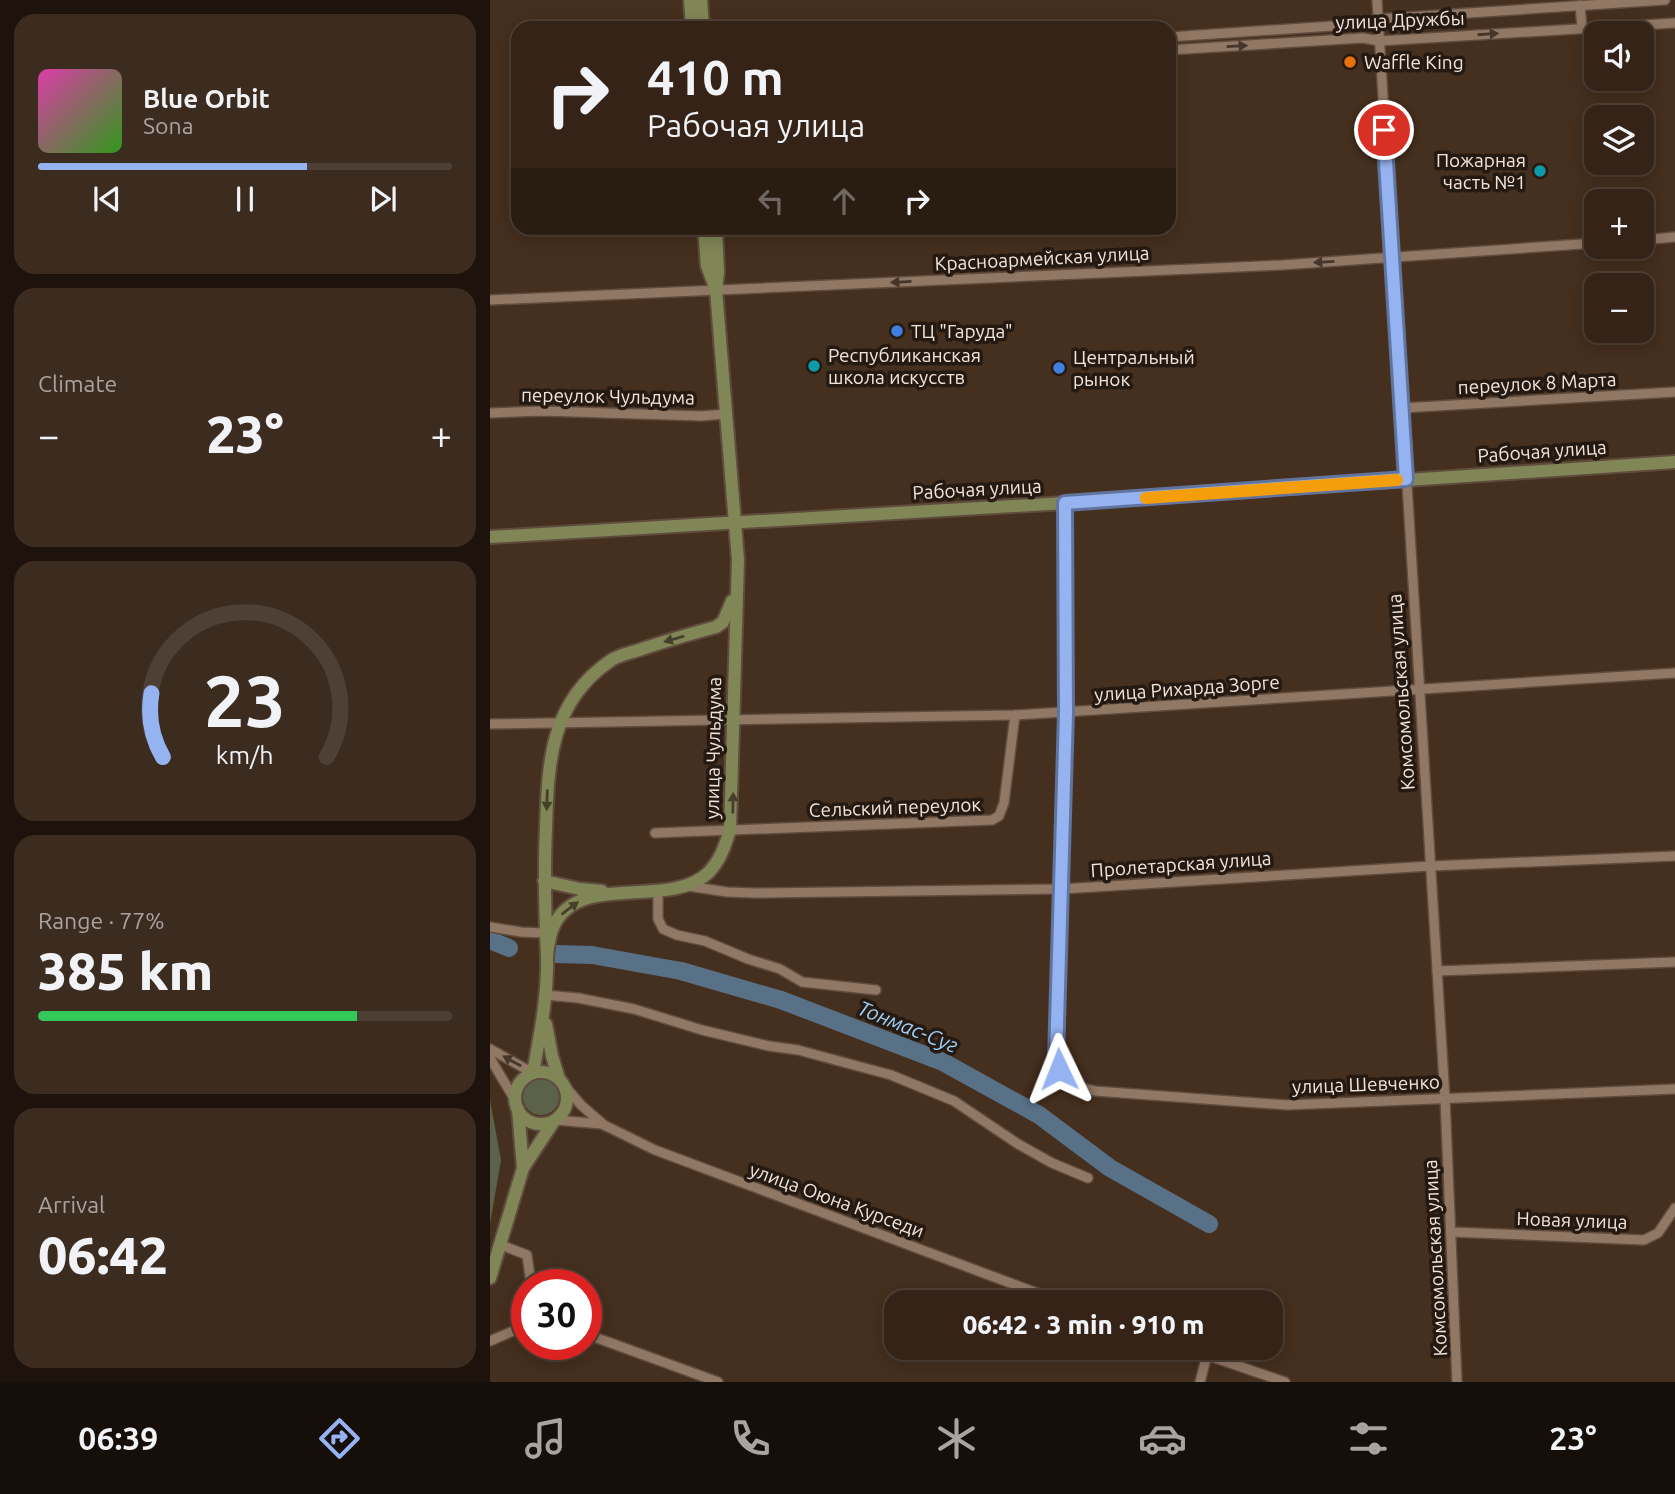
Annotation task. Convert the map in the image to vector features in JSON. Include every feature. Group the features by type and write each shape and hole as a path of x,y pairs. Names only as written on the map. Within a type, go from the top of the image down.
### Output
{"main road":[{"path":"690,0 692,21"},
{"path":"701,0 702,21"},
{"name":"улица Чульдума","path":"705,235 707,265 716,290"},
{"name":"улица Чульдума","path":"533,1073 544,1013 547,956 554,926 568,908 593,897 688,886 700,879 716,863 730,830 737,584 735,523 716,290 716,235"},
{"name":"Рабочая улица","path":"490,537 1065,503 1675,462"},
{"name":"улица Чульдума","path":"547,956 544,881 548,768 560,723 577,694 596,672 613,659 716,627 723,622 737,584"},
{"path":"716,627 724,629 735,640"},
{"path":"544,881 580,889 622,893"},
{"name":"улица Чульдума","path":"544,1013 552,1056 562,1082"},
{"path":"490,1278 523,1168 554,1120 565,1108 567,1092 562,1082 547,1072 533,1073 518,1086 523,1168"},
{"path":"517,1104 530,1121 538,1123 554,1120"}],"street":[{"name":"Комсомольская улица","path":"1377,0 1445,1098 1457,1382"},
{"name":"улица Дружбы","path":"1176,37 1362,24 1378,19 1664,0"},
{"path":"1580,5 1582,28"},
{"name":"улица Дружбы","path":"1176,50 1363,38 1379,41 1675,23"},
{"path":"1654,239 1675,237"},
{"name":"Красноармейская улица","path":"490,300 1392,258 1584,244"},
{"name":"переулок 8 Марта","path":"1402,408 1675,392"},
{"name":"переулок Чульдума","path":"490,413 543,411 701,416 726,414"},
{"path":"1062,889 1066,713 1065,503"},
{"name":"улица Рихарда Зорге","path":"490,724 1066,713 1675,673"},
{"name":"Сельский переулок","path":"730,830 992,820 999,816 1004,803 1015,715"},
{"path":"655,833 730,830"},
{"name":"Пролетарская улица","path":"688,886 727,892 1062,889 1430,866 1675,856"},
{"name":"улица Шевченко","path":"1062,889 1056,1058 1063,1077 1072,1085 1095,1091 1287,1105 1675,1089"},
{"path":"658,891 657,919 663,929 705,941 780,969 802,982 876,990"},
{"path":"490,926 544,933"},
{"path":"1437,971 1675,962"},
{"path":"545,995 578,998 634,1009 702,1030 798,1050 891,1075 954,1101 1018,1144 1052,1163 1088,1178"},
{"path":"490,1049 533,1073"},
{"path":"490,1058 517,1104"},
{"name":"улица Оюна Курседи","path":"562,1082 581,1105 604,1125 655,1150 1029,1290"},
{"name":"улица Оюна Курседи","path":"554,1120 604,1125"},
{"name":"Новая улица","path":"1451,1232 1644,1240 1658,1233 1675,1208"},
{"path":"501,1245 527,1255 529,1269"},
{"path":"490,1340 511,1331"},
{"path":"602,1340 719,1382"},
{"path":"1200,1382 1206,1360"},
{"path":"1221,1360 1285,1382"}],"green space":[{"path":"541,1079 554,1084 559,1097 554,1110 541,1115 528,1110 523,1097 528,1084"},
{"path":"490,1100 501,1160 490,1224"}],"waterway":[{"name":"Тонмас-Суг","path":"490,940 509,948"},
{"name":"Тонмас-Суг","path":"556,954 592,955 681,971 781,1000 943,1062 1039,1115 1110,1168 1209,1224"}],"slow traffic":[{"path":"1146,498 1397,480"}],"place":[{"name":"Waffle King","path":"1350,62"},
{"name":"Пожарная часть №1","path":"1540,171"},
{"name":"ТЦ \"Гаруда\"","path":"897,331"},
{"name":"Республиканская школа искусств","path":"814,366"},
{"name":"Центральный рынок","path":"1059,368"}],"route":[{"path":"1059,1069 1056,1058 1066,713 1065,503 1406,479 1384,130"}]}
